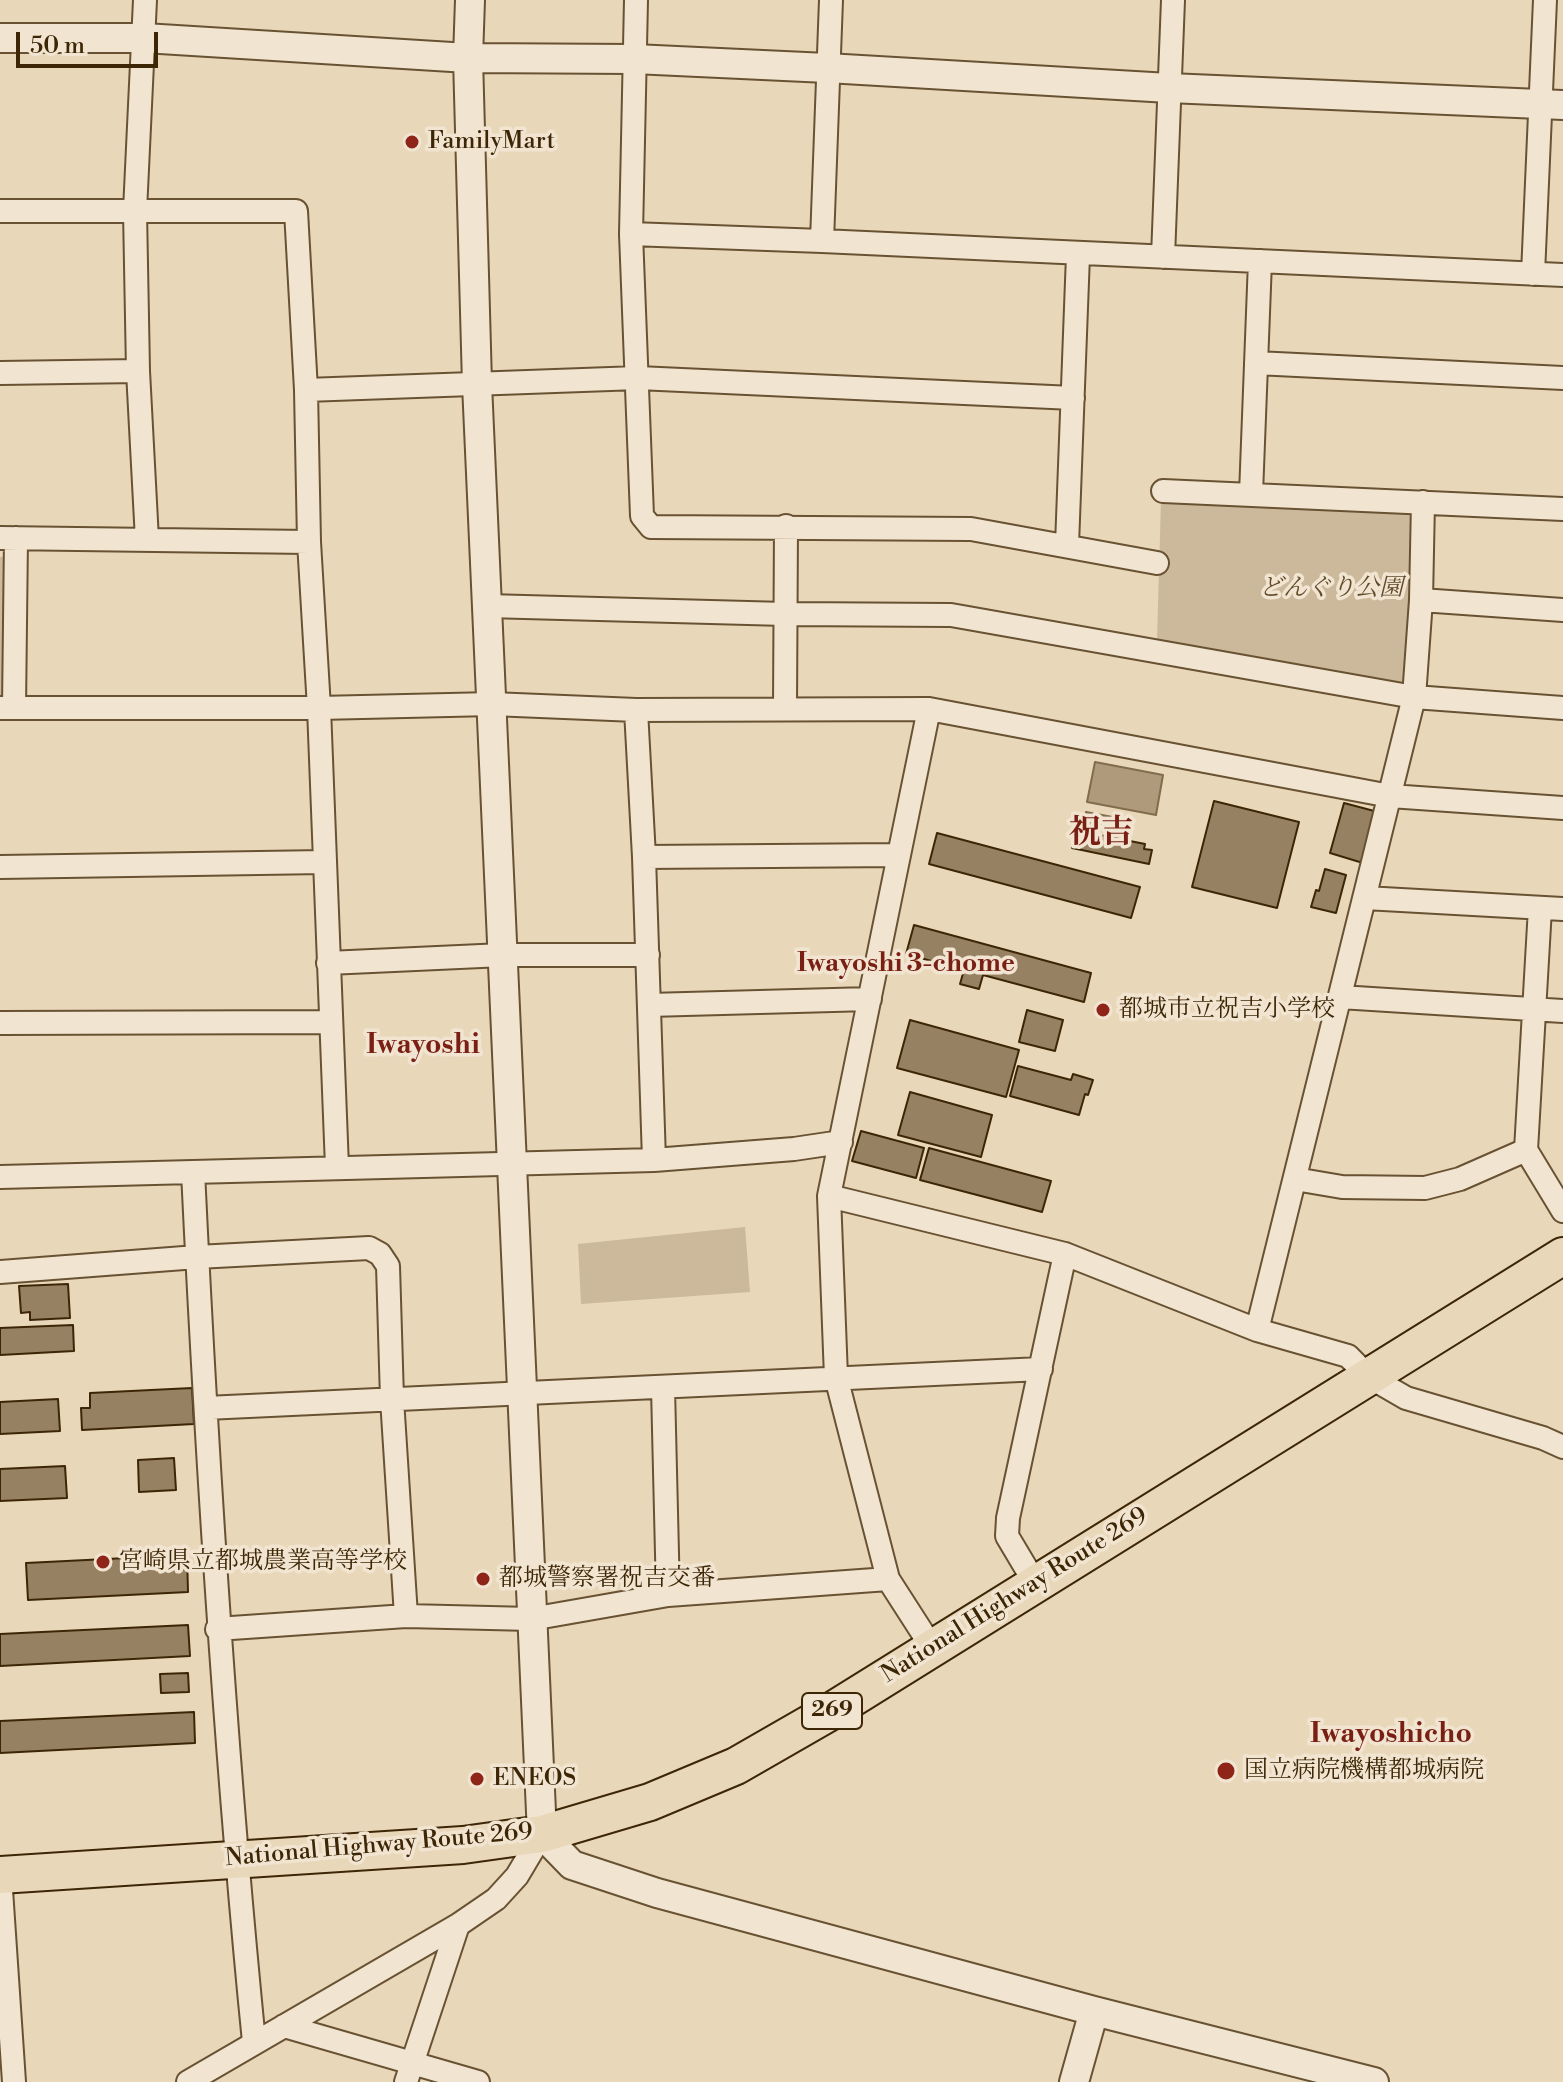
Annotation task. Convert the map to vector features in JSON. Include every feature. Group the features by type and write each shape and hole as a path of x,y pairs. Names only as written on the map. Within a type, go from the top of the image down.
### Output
{"highway":[{"name":"National Highway Route 269","path":"0,1875 463,1845 542,1834 650,1802 736,1766 933,1649 1563,1256"}],"street":[{"path":"145,0 135,211 138,371 147,540"},
{"path":"188,2082 458,1925 496,1899 517,1876 542,1834 477,384 468,58 470,0"},
{"path":"636,0 631,234 642,516 651,527 971,529 1157,563"},
{"path":"822,241 831,0"},
{"path":"1163,257 1173,0"},
{"path":"1533,274 1551,104 1545,0"},
{"path":"0,38 144,38 468,58 634,59 1169,88 1551,104"},
{"path":"0,211 296,211 337,1167"},
{"path":"631,234 1563,275"},
{"path":"1067,545 1078,255"},
{"path":"1251,494 1260,261"},
{"path":"1256,363 1563,378"},
{"path":"0,373 138,371"},
{"path":"306,390 638,378 1073,398"},
{"path":"1163,491 1563,509"},
{"path":"1257,1330 1414,697 1421,600 1423,502"},
{"path":"785,708 786,526"},
{"path":"309,542 8,538 7,708 319,708 492,704 636,710 929,709 1390,796 1563,808"},
{"path":"1421,600 1563,610"},
{"path":"487,606 951,615 1414,697 1563,708"},
{"path":"929,709 829,1196 836,1377 888,1579 933,1649"},
{"path":"636,710 654,1160"},
{"path":"644,857 898,855"},
{"path":"0,867 324,862"},
{"path":"1365,898 1563,909"},
{"path":"1540,908 1526,1150 1563,1211"},
{"path":"328,963 503,955 648,955"},
{"path":"1340,997 1563,1011"},
{"path":"649,1005 870,999"},
{"path":"0,1023 331,1022"},
{"path":"0,1177 654,1160 794,1149 841,1142"},
{"path":"1295,1179 1342,1187 1425,1188 1460,1179 1526,1150"},
{"path":"193,1172 217,1629 254,2042"},
{"path":"829,1196 1065,1254 1257,1330 1348,1356 1368,1376 1406,1398 1543,1438 1563,1447"},
{"path":"0,1272 369,1248 380,1254 388,1266 392,1399 406,1616"},
{"path":"1035,1583 1007,1536 1007,1527 1065,1254"},
{"path":"206,1408 1041,1369"},
{"path":"663,1388 668,1595"},
{"path":"217,1629 406,1616 531,1619 668,1595 888,1579"},
{"path":"542,1834 572,1865 657,1893 1094,2011 1374,2082"},
{"path":"0,1875 14,2082 7,2082"},
{"path":"408,2073 458,1925"},
{"path":"1074,2082 1094,2011"},
{"path":"284,2026 408,2073 478,2082"}],"green space":[{"name":"どんぐり公園","path":"1161,500 1410,510 1414,519 1410,673 1403,683 1157,641"},
{"path":"0,557 7,557 7,702 0,702"},
{"path":"745,1227 750,1292 581,1304 578,1244"}],"shaded area":[{"path":"1095,762 1163,775 1156,815 1087,802"},
{"path":"1086,812 1123,819 1121,831 1084,824"}],"building":[{"path":"1214,801 1299,822 1277,908 1192,887"},
{"path":"1344,803 1378,812 1363,863 1330,853"},
{"path":"937,833 1140,887 1131,918 929,864"},
{"path":"1074,834 1094,838 1095,834 1145,844 1144,849 1152,850 1149,864 1072,848"},
{"path":"1325,869 1346,875 1336,913 1311,907"},
{"path":"914,925 1091,973 1084,1002 983,975 979,989 960,984 964,970 906,954"},
{"path":"1027,1010 1063,1020 1055,1051 1019,1042"},
{"path":"910,1020 1019,1050 1006,1097 897,1068"},
{"path":"1018,1066 1071,1080 1073,1074 1093,1080 1079,1115 1010,1096"},
{"path":"910,1092 992,1115 981,1157 898,1135"},
{"path":"861,1131 924,1148 916,1178 852,1161"},
{"path":"929,1148 1051,1181 1042,1212 920,1180"},
{"path":"68,1284 70,1318 30,1320 30,1312 21,1313 19,1286"},
{"path":"73,1325 74,1351 0,1355 0,1328"},
{"path":"192,1388 194,1424 82,1430 81,1408 90,1408 90,1393"},
{"path":"58,1399 60,1431 0,1434 0,1402"},
{"path":"174,1458 176,1490 139,1492 138,1460"},
{"path":"65,1466 67,1498 0,1501 0,1469"},
{"path":"187,1555 188,1592 28,1600 26,1563"},
{"path":"188,1625 190,1656 0,1666 0,1634"},
{"path":"188,1673 189,1692 161,1693 160,1674"},
{"path":"194,1712 195,1743 0,1753 0,1721"}],"place":[{"name":"FamilyMart","path":"412,142"},
{"name":"都城市立祝吉小学校","path":"1103,1010"},
{"name":"宮崎県立都城農業高等学校","path":"103,1562"},
{"name":"都城警察署祝吉交番","path":"483,1579"},
{"name":"国立病院機構都城病院","path":"1226,1771"},
{"name":"ENEOS","path":"477,1779"}],"district":[{"name":"祝吉","path":"1101,834"},
{"name":"Iwayoshi 3-chome","path":"906,965"},
{"name":"Iwayoshi","path":"423,1046"},
{"name":"Iwayoshicho","path":"1391,1735"}]}
